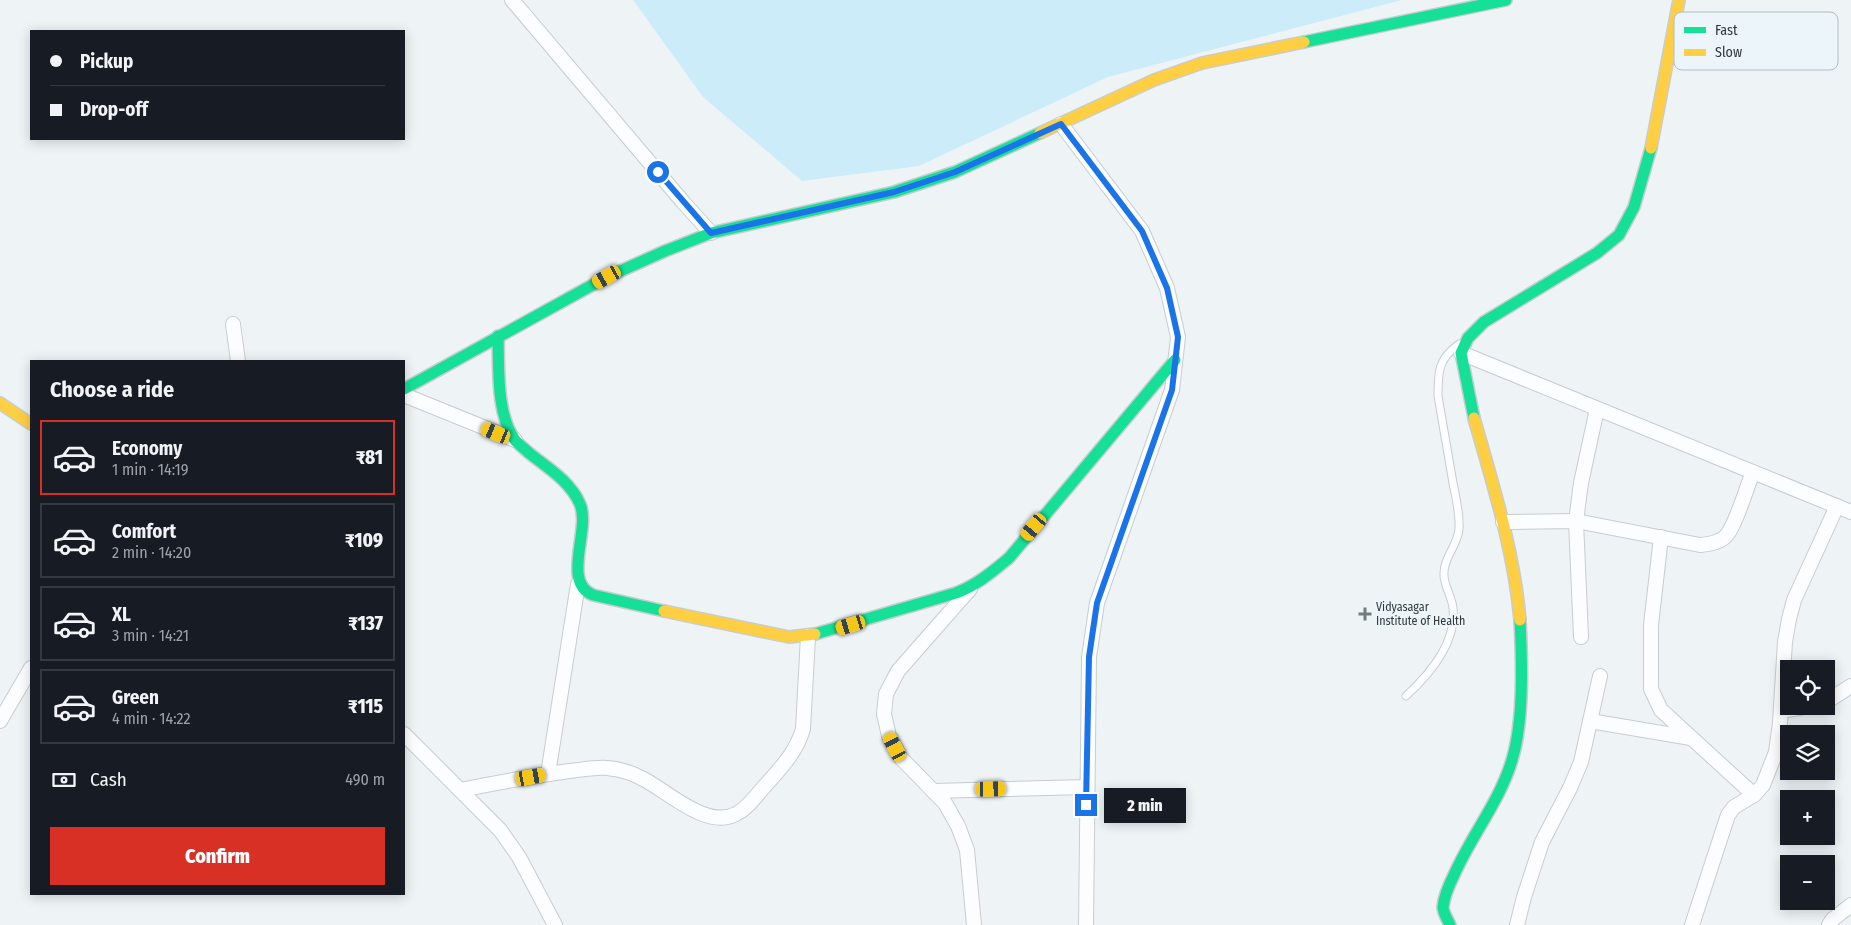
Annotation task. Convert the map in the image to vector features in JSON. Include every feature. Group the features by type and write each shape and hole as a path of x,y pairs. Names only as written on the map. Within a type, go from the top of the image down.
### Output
{"street":[{"path":"512,0 711,233"},
{"path":"405,388 607,277 711,233 894,192 955,172 1154,80 1202,63 1506,0"},
{"path":"1450,925 1443,909 1447,890 1459,862 1498,792 1512,760 1518,727 1520,662 1517,586 1471,407 1461,354 1468,338 1484,322 1598,253 1619,235 1634,207 1651,150 1674,27"},
{"path":"1061,124 1142,231 1167,288 1178,337 1172,390 1097,603 1089,657 1086,925"},
{"path":"233,324 238,360"},
{"path":"498,336 503,410 515,440"},
{"path":"1461,354 1851,512"},
{"path":"974,925 967,850 958,826 945,803 901,758 889,736 884,714 886,694 898,671 972,586 1009,558 1175,360"},
{"path":"405,395 515,440 542,464 564,479 574,490 582,509 578,584 548,774"},
{"path":"0,403 30,423"},
{"path":"1581,637 1576,521 1581,483 1597,408"},
{"path":"1502,522 1576,521 1700,545 1714,543 1726,536 1732,526 1753,472"},
{"path":"1784,660 1785,642 1794,600 1837,506"},
{"path":"1661,537 1651,625 1651,688 1661,710 1754,795"},
{"path":"578,584 585,592 599,598 790,637 808,636 830,631 972,586"},
{"path":"460,790 548,774 607,768 627,772 646,780 689,808 703,814 718,818 735,815 750,803 792,756 799,742 803,729 808,636"},
{"path":"0,721 30,670"},
{"path":"1517,925 1542,842 1570,788 1581,762 1600,676"},
{"path":"1835,697 1851,686"},
{"path":"1692,925 1728,815 1734,807 1754,795 1763,785 1776,752 1780,711"},
{"path":"1590,721 1691,738"},
{"path":"405,735 500,830 519,857 555,925"},
{"path":"933,791 1087,787"},
{"path":"1829,925 1833,919 1851,905"}],"lane":[{"path":"1406,696 1423,681 1437,661 1450,636 1453,622 1453,607 1444,576 1445,566 1456,543 1459,518 1438,396 1438,382 1443,359 1450,350 1468,338"}],"shaded area":[{"path":"633,0 1402,0 1108,77 919,166 802,181 703,97"}],"traffic: fast":[{"path":"1304,42 1506,0"},
{"path":"405,388 607,277 665,251 711,233 894,192 955,172 1040,133"},
{"path":"1474,418 1461,353 1468,338 1484,322 1597,253 1619,235 1634,207 1651,148"},
{"path":"498,336 500,390 504,417 509,429 518,444 564,482 580,504 582,527 578,567 579,579 584,588 593,595 664,611"},
{"path":"815,634 956,593 978,582 990,573 1009,558 1175,360"},
{"path":"1450,925 1443,907 1444,899 1461,861 1507,775 1516,744 1521,691 1520,620"}],"traffic: slow":[{"path":"1677,12 1679,0"},
{"path":"1651,148 1674,26"},
{"path":"1040,133 1154,80 1202,63 1304,42"},
{"path":"0,403 30,423"},
{"path":"1474,418 1508,543 1520,620"},
{"path":"664,611 789,637 815,634"}],"place":[{"name":"Vidyasagar Institute of Health","path":"1365,614"}],"route":[{"path":"658,172 711,233 894,192 955,172 1061,124 1142,231 1167,288 1178,337 1172,390 1097,603 1089,657 1086,805"}]}
